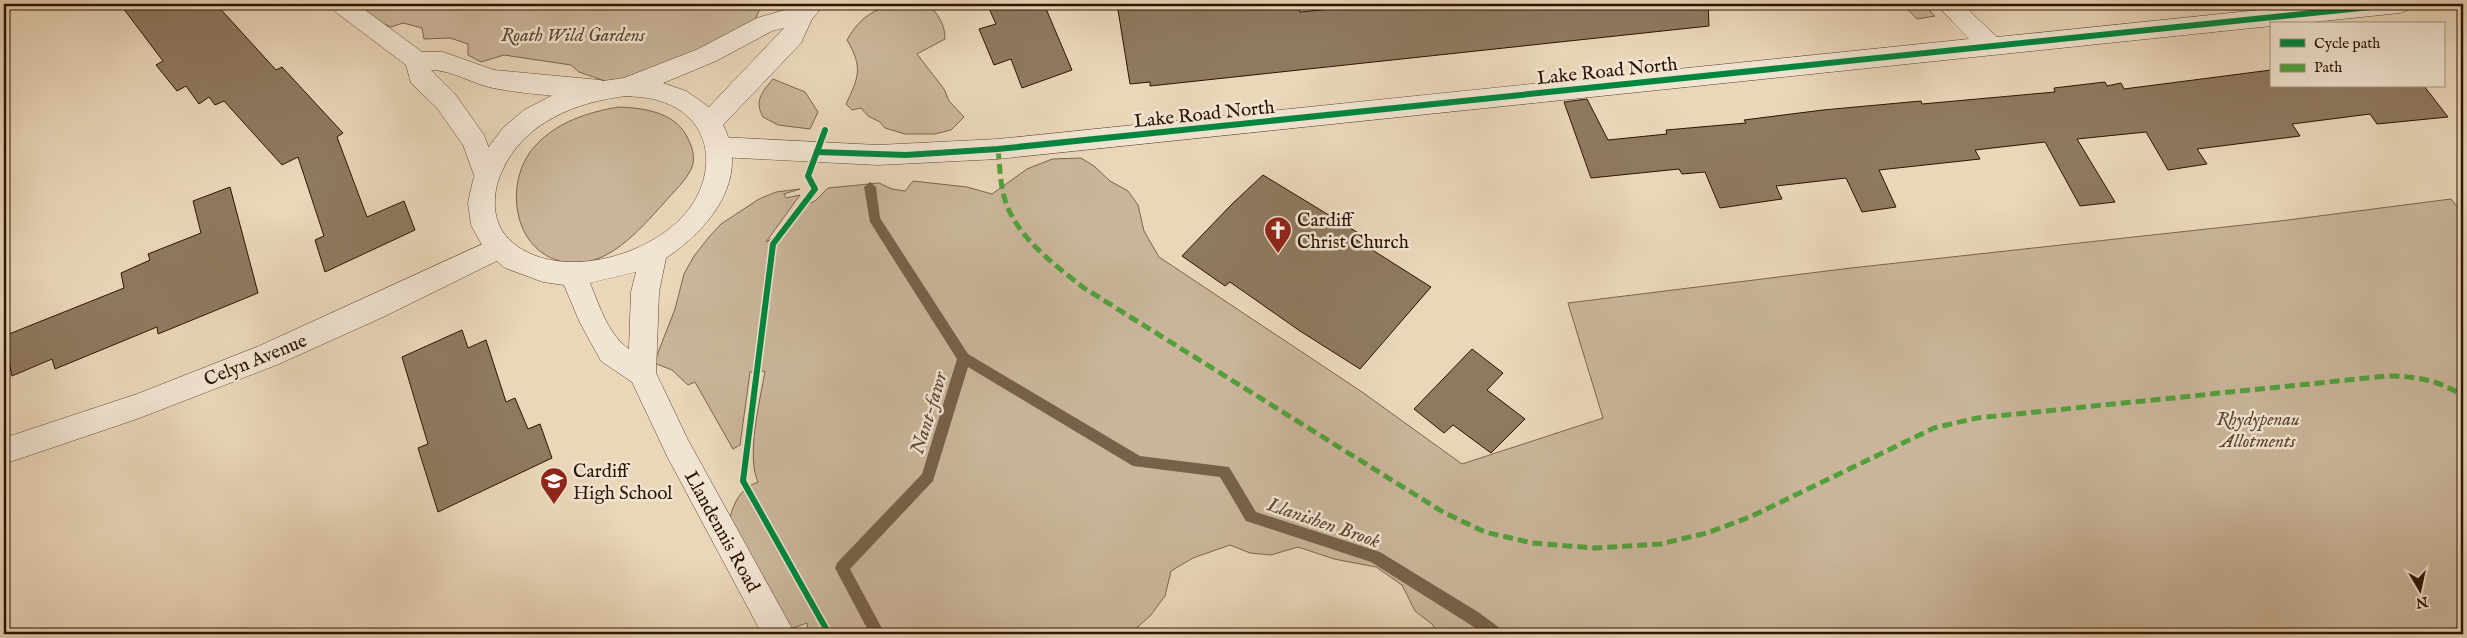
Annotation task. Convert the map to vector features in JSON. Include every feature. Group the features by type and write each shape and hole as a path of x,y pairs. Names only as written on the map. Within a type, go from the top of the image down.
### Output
{"street":[{"path":"341,4 417,61 443,60 471,73 494,79 600,90"},
{"path":"1948,4 1991,46"},
{"name":"Lake Road North","path":"720,147 878,155 998,149 2400,4"},
{"path":"626,87 707,55 765,24 809,9"},
{"path":"709,123 792,37 809,9"},
{"path":"417,61 420,76 446,101 475,142 486,176"},
{"path":"626,87 660,91 689,103 709,123 720,147 719,175 707,203 685,230 654,252 610,270 573,274 543,272 518,262 498,248 484,224 480,196 486,176 494,158 507,140 533,117 565,100 600,90 626,87"},
{"name":"Celyn Avenue","path":"4,450 129,409 246,364 354,317 498,248"},
{"name":"Llandennis Road","path":"654,252 645,292 642,373 678,449 780,634"},
{"path":"573,274 590,314 611,352 642,373"}],"green space":[{"name":"Roath Wild Gardens","path":"356,4 762,4 755,20 720,56 608,82 579,72 571,65 504,55 481,62 468,55 468,44 450,38 424,39 422,28 403,23 391,27 360,13"},
{"path":"900,4 928,4 942,24 945,39 917,54 944,89 949,101 964,117 951,130 935,134 905,134 885,128 880,122 868,116 861,108 852,110 846,104 854,86 857,72 855,58 847,40 863,19 882,8"},
{"path":"1902,4 1923,4 1935,16 1917,19"},
{"path":"773,79 805,92 818,112 810,129 778,125 763,117 759,106 760,97"},
{"path":"619,107 650,111 669,118 677,124 684,132 692,151 693,161 690,172 680,186 633,236 608,254 580,263 564,262 547,256 533,245 524,230 518,213 516,195 519,177 525,161 535,146 563,124 585,115"},
{"name":"Rhydypenau Allotments","path":"1081,158 1094,166 1110,181 1128,191 1138,205 1144,231 1159,257 1362,392 1462,464 1603,418 1568,303 1851,268 2280,221 2451,199 2463,214 2463,634 1436,634 1433,625 1415,611 1402,585 1376,567 1334,559 1298,547 1271,555 1250,553 1230,545 1193,558 1171,571 1165,596 1150,616 1130,634 808,634 807,623 784,631 727,529 736,501 745,490 758,482 753,458 757,412 765,371 750,372 740,445 733,449 695,382 688,385 672,370 654,363 675,309 684,274 694,256 721,224 759,199 776,192 800,189 784,194 786,198 800,195 766,242 786,230 795,209 815,201 828,188 879,183 892,189 905,191 913,181 967,187 992,194 1027,169 1052,159"}],"building":[{"path":"120,4 216,4 276,70 282,67 343,133 337,137 367,217 404,201 415,230 325,272 315,240 324,236 298,157 282,165 224,101 215,105 209,97 199,104 186,86 177,91 156,65 163,61"},
{"path":"987,4 1044,4 1072,70 1022,88 1011,59 994,65 979,29 996,24"},
{"path":"1117,4 1239,4 1240,9 1298,5 1300,12 1383,4 1708,4 1709,26 1150,86 1150,82 1130,84"},
{"path":"2270,70 2270,88 2426,88 2448,117 2377,124 2370,114 2292,124 2300,136 2197,149 2207,164 2168,170 2146,132 2077,139 2115,202 2080,206 2045,142 1975,150 1980,159 1879,170 1896,207 1862,212 1846,178 1776,186 1782,199 1720,208 1705,172 1682,174 1679,169 1591,178 1564,102 1587,99 1608,140 1667,134 1666,130 1746,123 1744,120 1823,110 1921,101 1922,104 2055,92 2054,88 2105,82 2107,86 2121,83 2124,89"},
{"name":"Cardiff Christ Church","path":"1263,175 1360,234 1355,239 1431,287 1360,369 1300,331 1230,282 1225,286 1182,256"},
{"path":"230,187 258,293 158,334 157,327 55,369 52,359 12,376 4,336 124,288 121,273 150,260 148,254 201,233 193,201"},
{"path":"462,330 468,348 486,340 506,402 515,398 528,429 540,424 552,458 438,512 418,448 428,444 402,357"},
{"path":"1472,349 1503,373 1487,390 1525,419 1491,453 1453,425 1444,433 1414,409"}],"waterway":[{"name":"Nant-fawr","path":"870,187 874,219 964,358"},
{"name":"Nant-fawr","path":"878,634 842,568 928,477 964,358"},
{"name":"Llanishen Brook","path":"964,358 1138,462 1224,471 1251,517 1375,557 1473,617 1496,634"}],"marked path":[{"path":"998,149 1002,188 1013,218 1023,232 1046,256 1084,288 1443,512 1485,532 1532,543 1595,548 1660,544 1707,533 1750,517 1934,428 1977,418 2387,376 2427,379 2454,390 2463,396"}],"cycle path":[{"path":"817,152 906,155 998,149 2400,4"},
{"path":"825,130 808,176 815,189 773,244 743,481 829,634"}],"place":[{"name":"Cardiff Christ Church","path":"1278,254"},
{"name":"Cardiff High School","path":"554,505"}]}
